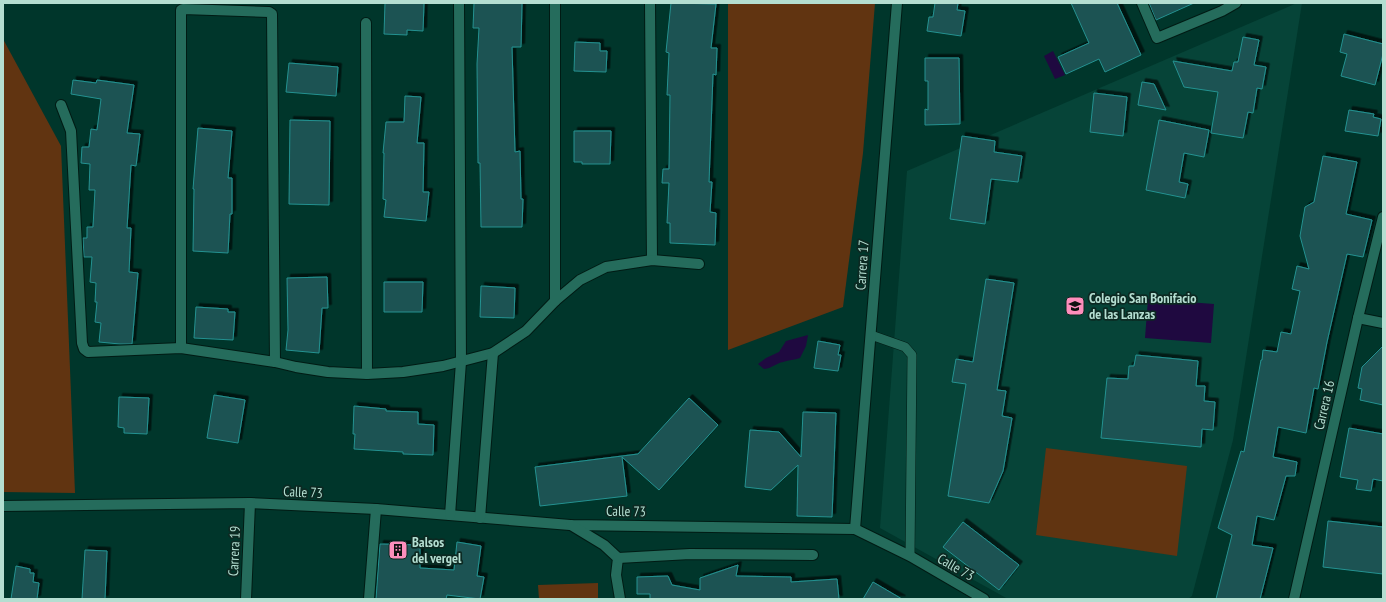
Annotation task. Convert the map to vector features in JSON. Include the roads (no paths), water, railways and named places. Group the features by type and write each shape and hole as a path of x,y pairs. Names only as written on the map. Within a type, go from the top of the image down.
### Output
{"street":[{"path":"450,515 461,362 459,3"},
{"path":"555,3 555,302"},
{"path":"650,3 652,260"},
{"name":"Carrera 17","path":"855,529 897,3"},
{"path":"1142,3 1157,38 1222,11 1236,3"},
{"path":"181,348 181,10 269,12 272,14 275,362"},
{"path":"366,24 367,374"},
{"path":"61,105 71,131 82,343 84,349 88,352 94,353 181,348 275,362 328,372 367,374 403,372 461,362 492,353 526,331 580,280 606,266 652,260 699,264"},
{"name":"Carrera 16","path":"1294,599 1358,318 1383,218"},
{"path":"1358,318 1383,323"},
{"path":"480,518 492,353"},
{"name":"Calle 73","path":"3,506 250,503 376,509 570,525 855,529 910,556 984,599"},
{"name":"Carrera 19","path":"246,599 250,503"},
{"path":"369,599 376,509"},
{"path":"570,525 604,545 618,558 690,554 813,555"},
{"path":"618,558 616,575 620,599"}],"lane":[{"path":"871,335 905,347 912,355 910,556"}],"place":[{"name":"Colegio San Bonifacio de las Lanzas","path":"1075,306"},
{"name":"Balsos del vergel","path":"398,550"}]}
